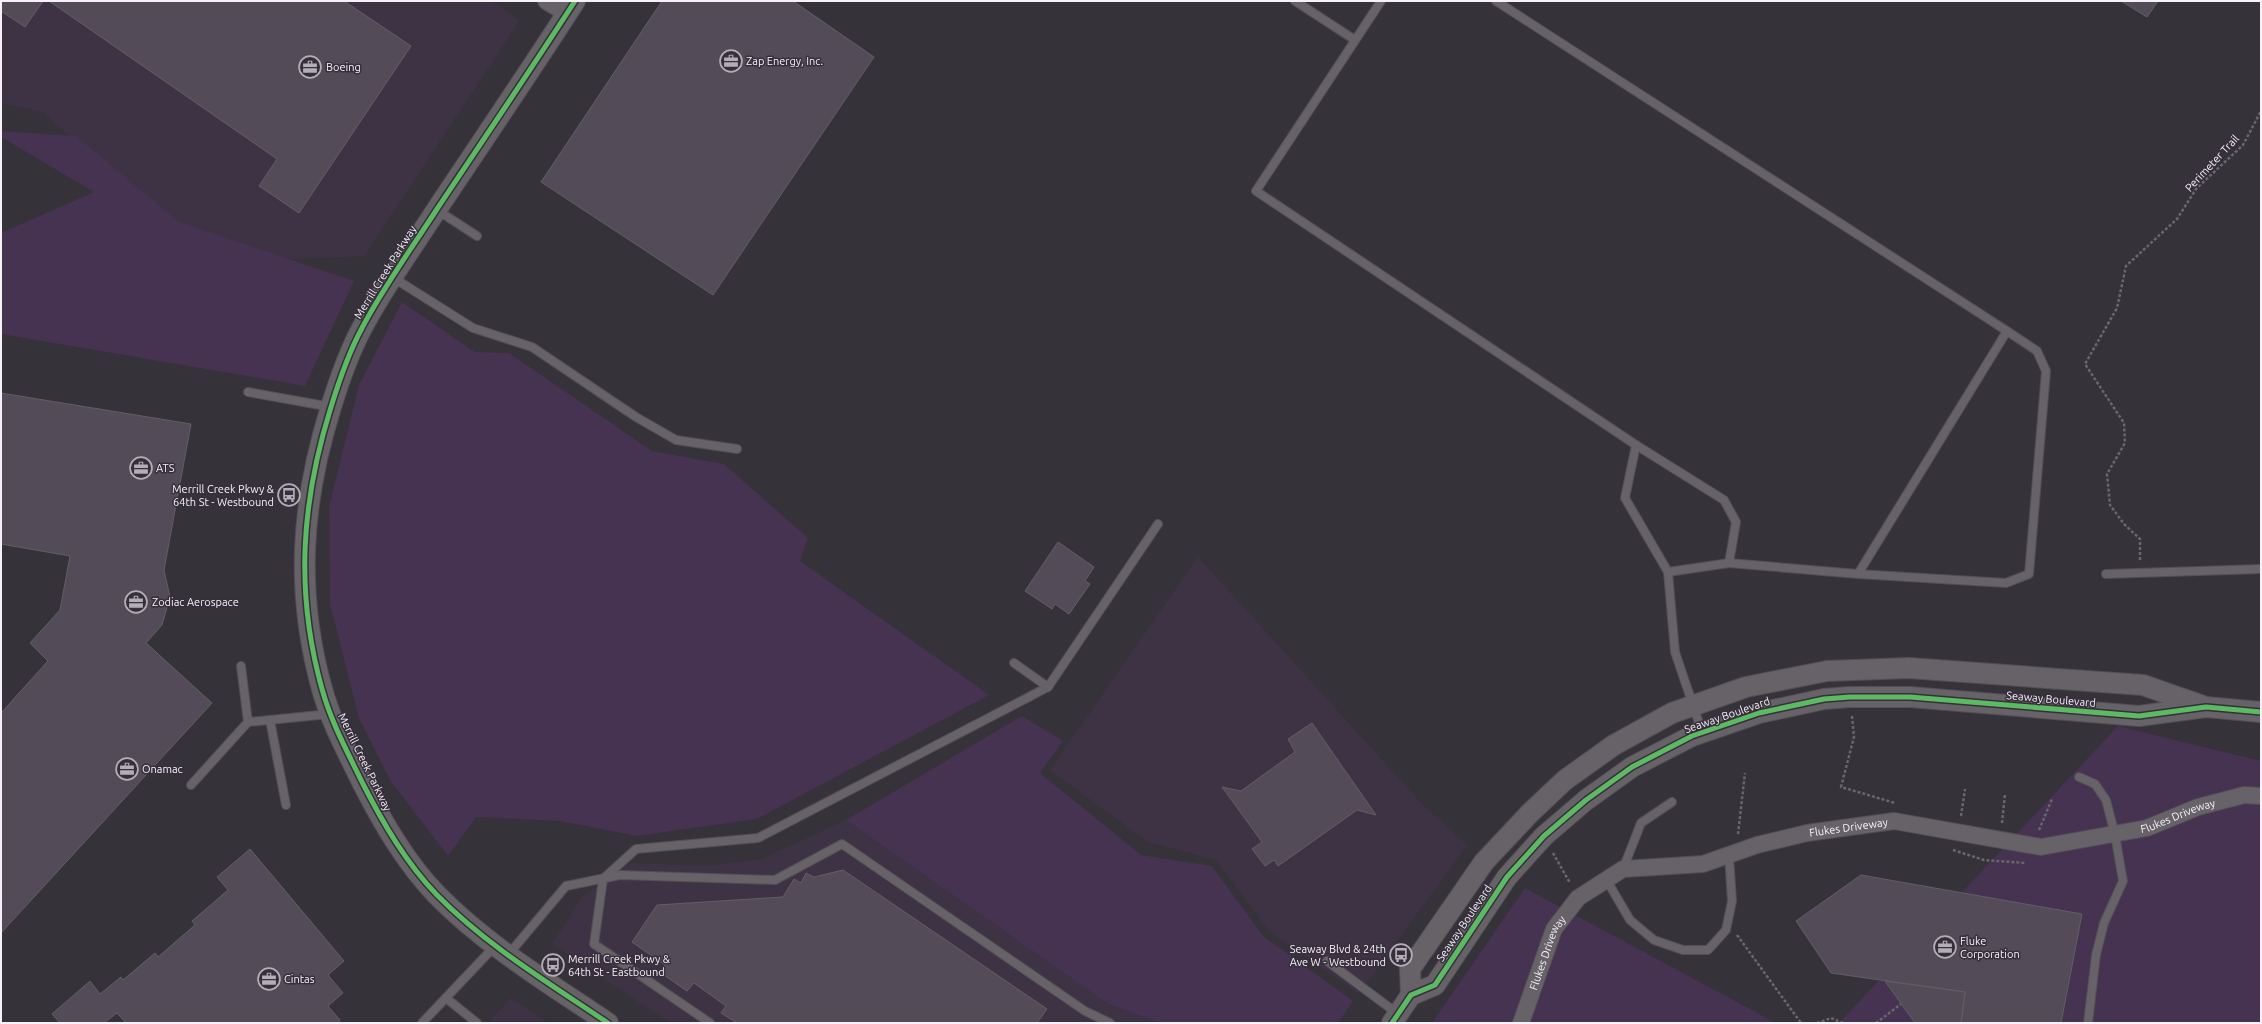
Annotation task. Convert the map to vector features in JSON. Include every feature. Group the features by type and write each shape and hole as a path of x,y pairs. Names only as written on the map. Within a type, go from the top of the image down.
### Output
{"street":[{"path":"546,1 571,8"},
{"name":"Merrill Creek Parkway","path":"571,8 392,277 361,329 331,407 321,440 305,522 304,574 311,638 322,690 342,742 378,812 404,854 437,895 502,951 608,1023"},
{"name":"Seaway Boulevard","path":"2206,708 2143,685 1909,668 1826,671 1746,687 1672,713 1614,746 1566,780 1530,813 1484,862 1410,969 1411,995 1435,985 1507,877 1544,836 1586,800 1632,767 1702,733 1759,713 1824,699 1850,697 1910,697 2139,716 2206,708 2261,712"},
{"name":"Flukes Driveway","path":"1521,1023 1554,929 1578,898 1623,869 1703,864 1736,852 1807,833 1894,821 2041,847 2115,835 2147,828 2198,807 2244,795 2261,796"},
{"path":"1395,1018 1411,995"}],"lane":[{"path":"1295,1 1355,40"},
{"path":"1381,1 1256,191 1636,445 1724,500 1736,522 1729,563"},
{"path":"1496,1 2037,351 2046,371 2029,574 2006,583 1858,574 1729,563 1668,572"},
{"path":"437,210 477,236"},
{"path":"392,277 473,328 532,347 636,417 676,440 738,449"},
{"path":"1858,574 2006,331"},
{"path":"248,392 331,407"},
{"path":"1636,445 1625,498 1668,572 1675,652 1702,733"},
{"path":"710,1023 594,944 603,879 636,849 758,838 1048,687 1158,524"},
{"path":"2106,574 2261,569"},
{"path":"1014,663 1048,687"},
{"path":"241,666 248,722"},
{"path":"191,785 248,722 331,714"},
{"path":"270,720 286,805"},
{"path":"2079,777 2095,784 2106,800 2115,835 2123,881 2104,923 2096,955 2088,1023"},
{"path":"1623,869 1641,823 1672,802"},
{"path":"422,1023 446,998 502,951 566,886 620,875 775,880 842,844 1085,1011 1110,1023"},
{"path":"1606,879 1630,920 1654,940 1683,950 1708,950 1726,930 1732,901 1736,852"},
{"path":"1327,961 1395,1018"},
{"path":"446,998 477,1023"}],"path":[{"path":"1850,697 1854,737 1841,787 1899,804"},
{"path":"1736,852 1745,773"},
{"path":"1544,836 1578,898"},
{"path":"1948,848 1984,860 2031,863"},
{"path":"1726,930 1740,936 1800,1023"},
{"path":"1876,1023 1902,1004"},
{"path":"1817,1023 1831,1018 1843,1023"}],"shaded area":[{"path":"1,1 491,1 520,20 364,256 209,263 43,112 1,103"},
{"path":"1,131 76,136 179,222 354,281 305,386 1,334 1,233 94,192 1,137"},
{"path":"402,302 475,352 509,353 652,451 724,464 808,538 800,561 989,695 757,819 637,836 560,821 476,817 448,856 390,780 359,718 330,604 329,507 359,385"},
{"path":"1198,557 1423,805 1467,845 1359,994 1270,932 1216,860 1148,842 1050,770"},
{"path":"1022,716 1063,741 1040,773 1141,855 1212,866 1263,936 1353,1001 1338,1023 1161,1023 1108,1004 846,820"},
{"path":"2118,726 2261,761 2261,1023 1839,1023"},
{"path":"846,820 1108,1004 1161,1023 670,1023 552,944 582,897 630,863 708,866 762,859"},
{"path":"1525,888 1776,1023 1432,1023"},
{"path":"511,998 548,1023 488,1023"}],"building":[{"path":"1,1 43,1 25,27 1,11"},
{"path":"49,1 344,1 411,46 299,213 259,186 277,159"},
{"path":"662,1 793,1 874,57 713,295 541,182"},
{"path":"2121,1 2158,1 2147,17"},
{"path":"1,393 191,424 164,570 170,597 162,625 146,643 212,703 1,933 1,713 48,661 30,643 60,610 70,556 1,544"},
{"path":"1058,542 1094,567 1085,581 1090,584 1069,614 1055,604 1052,609 1025,591"},
{"path":"1312,723 1376,815 1357,810 1278,866 1274,860 1265,866 1252,849 1262,842 1222,787 1241,791 1295,752 1288,739"},
{"path":"250,849 344,961 328,975 343,993 328,1006 340,1020 338,1023 126,1023 117,1013 104,1023 60,1023 52,1014 90,981 100,994 121,977 123,980 155,953 158,957 195,925 192,921 228,890 217,877"},
{"path":"843,870 1047,1009 1037,1023 737,1023 721,1013 726,1006 694,983 687,991 661,973 665,965 632,942 657,905 783,897 794,879 801,883 806,873 814,877"},
{"name":"Fluke Corporation","path":"1861,875 2082,914 2061,1023 1961,1023 1965,992 1831,973 1796,921"},
{"path":"1885,981 1965,992 1961,1023 1915,1023"}],"cycle path":[{"path":"575,1 389,282 362,328 353,347 331,407 313,478 305,548 305,582 313,653 330,713 371,799 405,856 426,883 456,914 519,963 608,1023"},
{"path":"1392,1023 1411,995 1435,985 1507,877 1544,836 1586,800 1632,767 1692,736 1759,713 1824,699 1850,697 1910,697 2139,716 2206,707 2261,712"}],"place":[{"name":"Zap Energy, Inc.","path":"731,61"},
{"name":"Boeing","path":"310,67"},
{"name":"ATS","path":"141,468"},
{"name":"Merrill Creek Pkwy & 64th St - Westbound","path":"289,495"},
{"name":"Zodiac Aerospace","path":"136,602"},
{"name":"Onamac","path":"127,769"},
{"name":"Fluke Corporation","path":"1945,947"},
{"name":"Seaway Blvd & 24th Ave W - Westbound","path":"1401,955"},
{"name":"Merrill Creek Pkwy & 64th St - Eastbound","path":"553,965"},
{"name":"Cintas","path":"269,979"}]}
